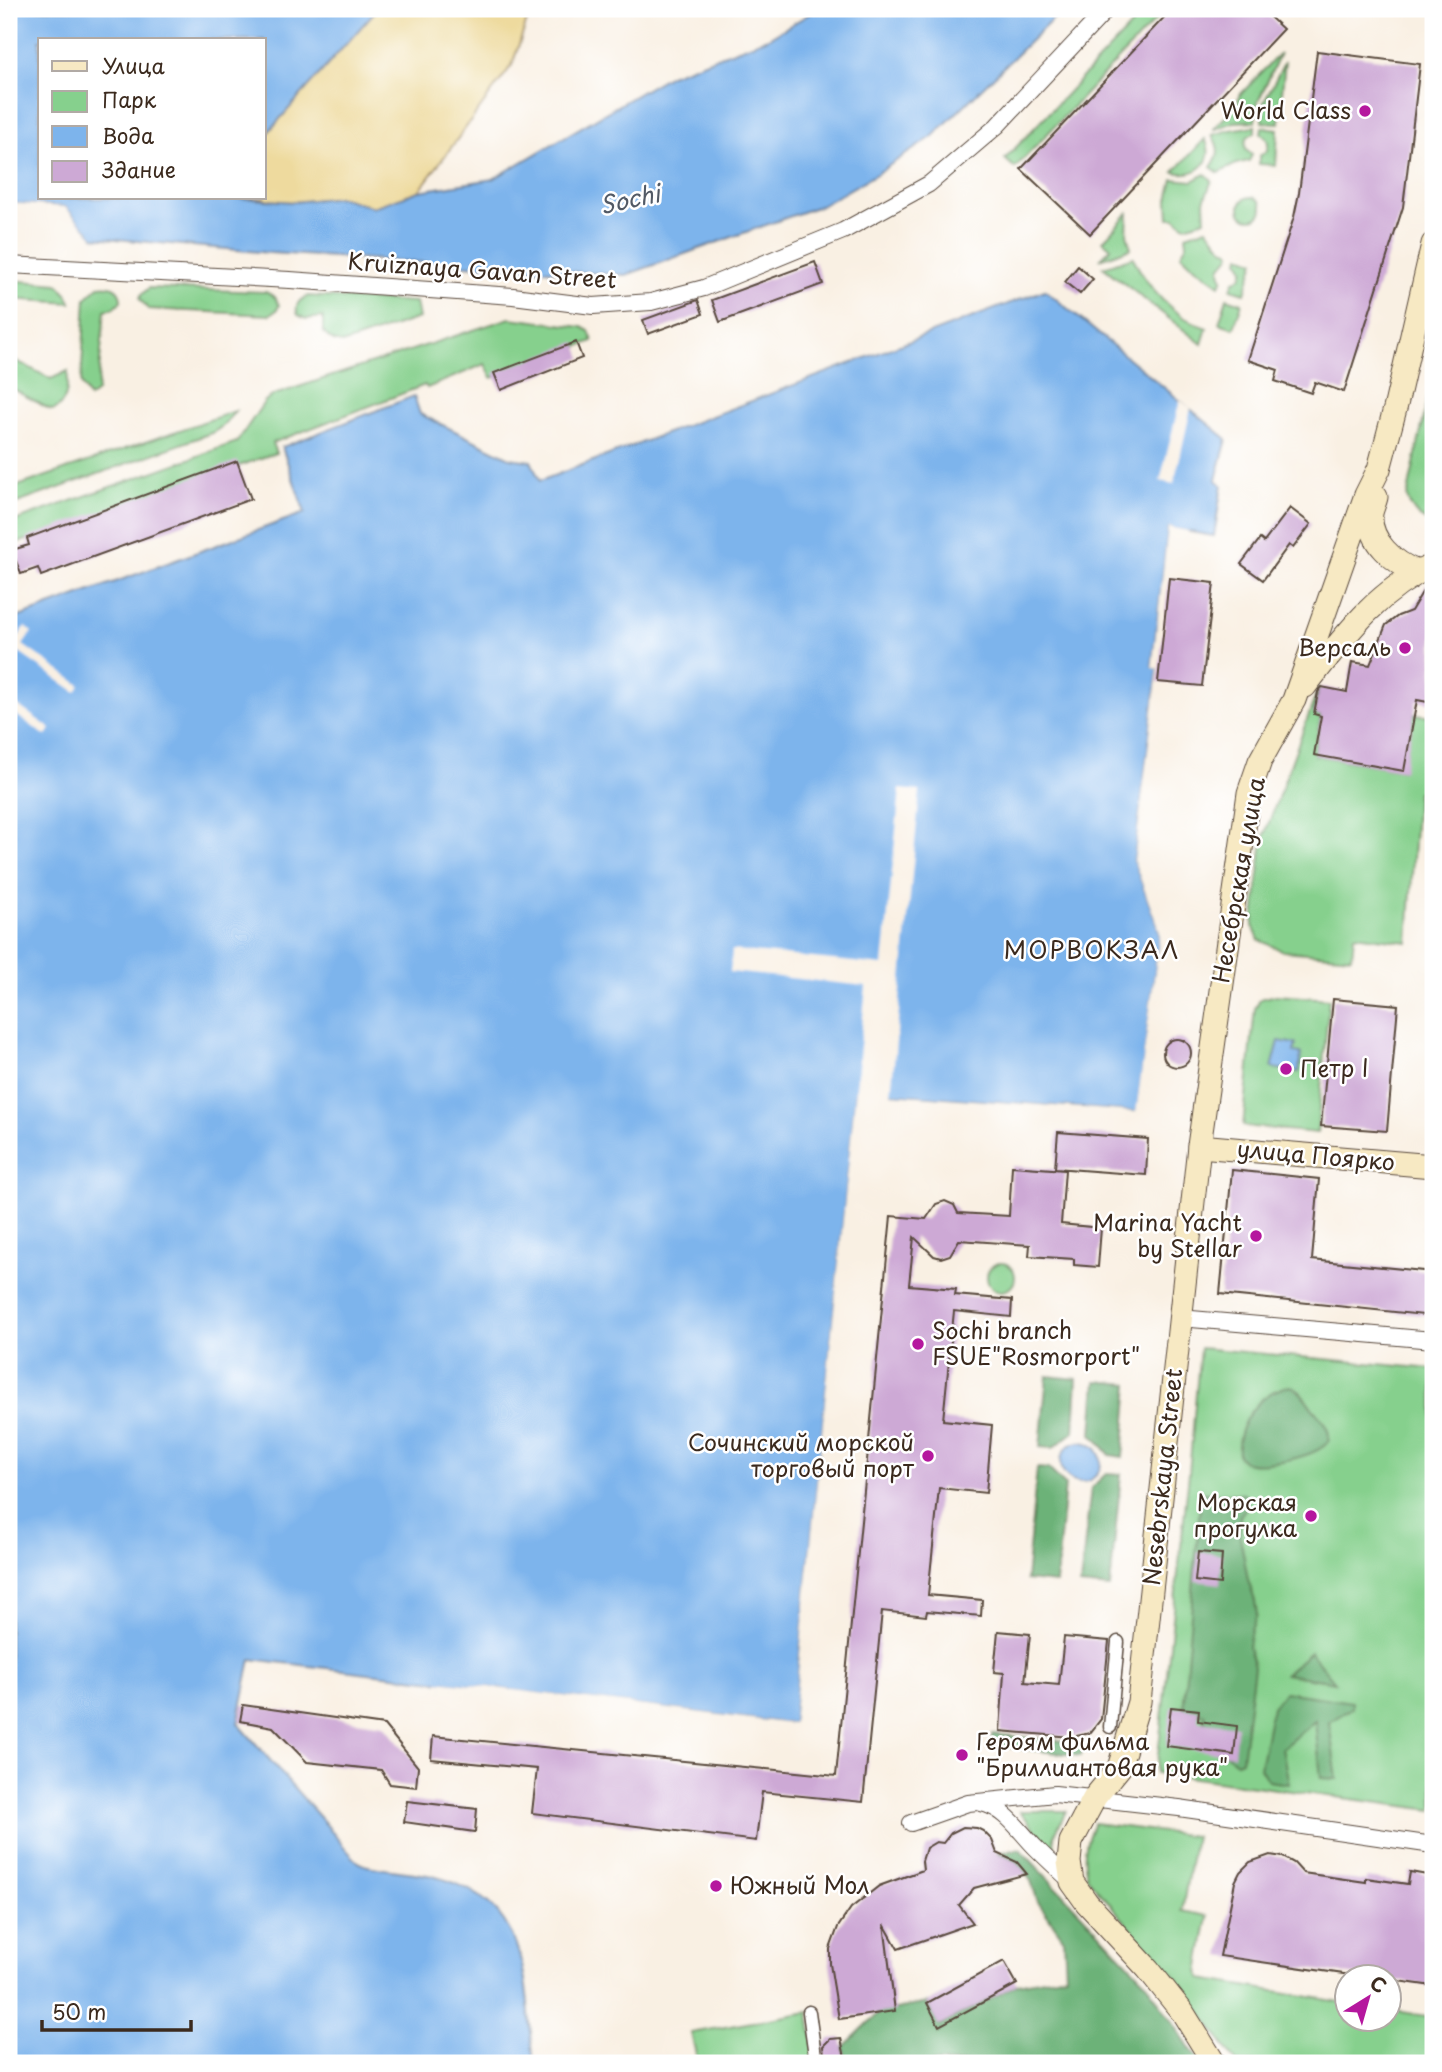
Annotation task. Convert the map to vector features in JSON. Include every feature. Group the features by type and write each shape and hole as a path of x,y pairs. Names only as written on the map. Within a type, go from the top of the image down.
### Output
{"main road":[{"path":"1426,569 1393,559 1382,548 1371,524 1371,513 1376,498 1378,469 1396,405 1433,244"},
{"name":"Несебрская улица","path":"1199,1146 1249,793 1260,761 1294,700 1366,495 1378,469"},
{"path":"1294,700 1368,609 1389,591 1426,569"},
{"name":"улица Поярко","path":"1199,1146 1433,1167"},
{"name":"Nesebrskaya Street","path":"1072,1882 1069,1862 1071,1842 1095,1797 1119,1768 1139,1702 1199,1146"},
{"path":"1072,1882 1087,1903 1184,2013 1214,2063"}],"street":[{"name":"Kruiznaya Gavan Street","path":"9,265 290,280 513,296 593,306 651,302 704,288 843,231 929,184 997,126 1107,9"},
{"path":"1180,1318 1433,1340"},
{"path":"1110,1727 1118,1642"},
{"path":"911,1822 968,1803 1055,1794 1095,1797 1433,1845"},
{"path":"968,1803 983,1804 1008,1816 1035,1847 1072,1882"},
{"path":"809,2012 816,2063"}],"green space":[{"path":"1147,9 1166,9 1015,168 1005,159"},
{"path":"1280,53 1258,102 1255,121 1234,122 1213,130 1238,103 1239,96"},
{"path":"1285,61 1279,123 1262,122 1263,104"},
{"path":"1255,126 1255,133 1248,137 1246,142 1246,150 1252,155 1249,161 1219,173 1211,167 1218,151 1212,135"},
{"path":"1262,127 1278,129 1276,165 1259,164 1259,156 1266,152 1268,146 1267,139 1261,134"},
{"path":"1205,139 1208,155 1202,166 1190,173 1174,172"},
{"path":"1205,174 1212,180 1204,201 1205,220 1185,226 1175,218 1169,218 1168,200 1173,179 1193,181"},
{"path":"1251,197 1259,200 1262,208 1259,216 1251,219 1243,216 1240,208 1243,200"},
{"path":"1128,213 1127,234 1131,248 1100,259 1111,248 1103,241"},
{"path":"1207,228 1221,246 1231,253 1221,267 1223,278 1220,285 1181,254 1187,244 1186,235"},
{"path":"1240,256 1255,261 1245,293 1231,289 1234,281 1243,273"},
{"path":"1133,257 1146,280 1163,300 1183,317 1207,328 1202,344 1103,267"},
{"path":"9,280 58,284 71,303 9,299"},
{"path":"99,286 114,288 119,292 121,301 114,308 105,310 97,392 89,398 81,384 86,298"},
{"path":"149,288 266,292 275,297 279,305 277,310 269,315 148,309 140,299"},
{"path":"308,296 416,302 419,318 345,343 338,342 330,339 323,331 323,317 306,319 298,315 298,303"},
{"path":"1227,298 1242,303 1234,328 1219,323"},
{"path":"510,318 582,327 589,331 593,341 492,378 485,364 427,388 425,385 272,443 276,453 9,546 9,523 237,442 265,401 274,395"},
{"path":"9,357 51,379 68,371 66,393 59,407 49,409 9,387"},
{"path":"1433,373 1433,523 1417,514 1407,498"},
{"path":"235,411 224,425 214,432 9,506 9,489"},
{"path":"1319,687 1314,713 1321,716 1314,755 1403,770 1414,714 1433,716 1433,792 1417,792 1408,942 1354,935 1352,957 1283,951 1259,940 1253,926 1263,839"},
{"path":"1276,995 1329,999 1317,1133 1243,1126 1255,1008 1260,999"},
{"path":"1001,1263 1011,1267 1015,1277 1011,1287 1001,1291 991,1287 987,1277 991,1267"},
{"path":"1200,1348 1433,1369 1433,1810 1156,1773"},
{"path":"1047,1376 1077,1379 1074,1432 1053,1448 1040,1447"},
{"path":"1096,1381 1129,1384 1123,1457 1110,1455 1092,1434"},
{"path":"1290,1386 1300,1392 1323,1422 1329,1433 1326,1443 1319,1449 1294,1458 1266,1463 1243,1461 1238,1455 1238,1444 1240,1432 1251,1411 1268,1395"},
{"path":"1037,1468 1049,1469 1065,1485 1056,1583 1026,1580"},
{"path":"1107,1473 1121,1474 1110,1588 1080,1585 1091,1488"},
{"path":"1201,1493 1244,1494 1248,1501 1240,1516 1240,1536 1257,1615 1248,1647 1254,1667 1242,1760 1237,1762 1227,1755 1224,1748 1203,1746 1205,1714 1183,1712"},
{"path":"1310,1652 1335,1682 1285,1674"},
{"path":"1284,1692 1352,1702 1352,1708 1329,1722 1337,1779 1321,1778 1315,1721 1282,1748 1289,1784 1268,1781 1260,1768 1272,1707"},
{"path":"992,1734 1083,1743 1081,1756 991,1745"},
{"path":"1020,1811 1066,1811 1054,1836 1055,1855"},
{"path":"1094,1823 1195,1836 1182,1911 1208,1916 1198,1972 1202,1979 1334,2001 1334,2034 1404,2034 1404,2012 1433,2017 1433,2063 1237,2063 1175,1976 1087,1877 1085,1849"},
{"path":"1020,1849 1144,1980 1200,2063 846,2063 843,2047 880,2012 927,2003 940,2026 1017,1984 1066,1975 1064,1939 1038,1902 1031,1881 1017,1862 997,1853"},
{"path":"809,2012 816,2063 698,2063 691,2033"}],"sand":[{"path":"377,9 531,9 512,65 419,191 373,207 339,197 294,202 266,200 266,135"}],"water":[{"name":"Sochi","path":"9,9 377,9 266,135 266,38 38,38 38,200 294,202 339,197 373,207 419,191 493,179 670,75 768,38 818,9 1063,9 932,137 878,173 822,205 626,275 270,253 94,237 65,207 9,203"},
{"path":"1045,290 1227,439 1216,480 1222,485 1214,536 1168,528 1152,667 1158,669 1134,861 1160,933 1137,1112 856,1091 793,1724 251,1659 238,1723 351,1854 364,1865 428,1875 462,1886 487,1902 505,1922 516,1945 523,1972 534,2063 9,2063 9,628 16,618 305,513 282,447 414,396 420,414 510,458 531,461 540,481"},
{"path":"1279,1041 1296,1044 1294,1052 1301,1053 1299,1072 1272,1068"},
{"path":"1081,1442 1089,1443 1095,1448 1100,1454 1100,1470 1095,1476 1089,1481 1081,1482 1073,1481 1067,1476 1062,1470 1061,1462 1062,1454 1067,1448 1073,1443"}],"pier":[{"path":"9,203 65,207 94,237 89,236 64,210 9,206"},
{"path":"1180,400 1191,408 1174,484 1160,481"},
{"path":"1168,527 1188,531 1188,534 1171,531 1155,665 1161,669 1138,861 1163,933 1140,1114 859,1095 796,1726 792,1728 439,1685 439,1681 793,1724 866,986 730,972 732,950 883,965 900,789 920,791 891,1094 1136,1112 1160,933 1134,861 1158,669 1152,668"},
{"path":"25,627 32,632 23,645 80,685 76,692 18,652 9,664 9,650"},
{"path":"9,699 51,729 46,736 9,710"}],"building":[{"path":"1172,9 1261,9 1283,29 1090,234 1021,169"},
{"path":"1317,51 1420,64 1403,207 1344,392 1315,382 1311,393 1275,381 1278,370 1248,360 1294,217"},
{"path":"815,262 823,284 720,322 712,300"},
{"path":"1078,266 1093,279 1080,294 1065,282"},
{"path":"698,300 703,314 648,334 643,320"},
{"path":"576,342 582,358 501,390 494,373"},
{"path":"237,461 251,499 41,576 38,568 21,574 12,550 29,545 27,538"},
{"path":"1290,508 1311,524 1293,548 1289,545 1263,580 1241,564 1260,539 1264,542"},
{"path":"1169,578 1214,583 1202,686 1158,682"},
{"path":"1433,581 1433,703 1417,700 1404,771 1314,755 1321,716 1314,714 1318,692 1322,687 1347,692 1352,662 1370,665 1386,625 1411,611 1427,584"},
{"path":"1333,999 1398,1005 1387,1131 1321,1126"},
{"path":"1177,1039 1187,1043 1191,1053 1187,1063 1177,1067 1167,1063 1163,1053 1167,1043"},
{"path":"1058,1132 1148,1139 1146,1175 1055,1168"},
{"path":"1012,1166 1065,1170 1061,1224 1101,1228 1098,1267 1074,1265 1074,1259 1029,1256 1030,1245 959,1240 950,1255 941,1258 934,1256 914,1237 909,1285 956,1289 955,1295 1012,1300 1011,1317 954,1311 943,1420 992,1425 986,1493 939,1488 928,1595 982,1600 981,1616 927,1611 926,1616 882,1611 863,1802 762,1792 756,1841 532,1813 537,1769 431,1759 433,1736 836,1776 891,1216 926,1219 936,1204 945,1201 954,1205 958,1213 1009,1216"},
{"path":"1232,1170 1319,1179 1312,1260 1433,1272 1433,1316 1220,1294"},
{"path":"1198,1552 1222,1554 1220,1584 1195,1581"},
{"path":"998,1631 1030,1634 1025,1682 1059,1685 1064,1637 1109,1641 1101,1719 1090,1733 1072,1737 1000,1731 1004,1673 994,1672"},
{"path":"243,1705 384,1725 418,1767 416,1787 390,1784 381,1770 307,1762 273,1727 240,1721"},
{"path":"1171,1707 1199,1710 1198,1721 1237,1726 1234,1755 1166,1746"},
{"path":"407,1801 477,1809 475,1832 404,1822"},
{"path":"963,1827 983,1831 992,1840 997,1853 1017,1862 1027,1874 974,1888 959,1905 973,1923 898,1949 884,1924 895,2011 839,2019 830,1964 830,1949 838,1927 851,1908 879,1886 923,1870 922,1861 926,1848 936,1842 943,1843 951,1833"},
{"path":"1270,1855 1283,1857 1294,1863 1303,1873 1366,1882 1366,1878 1408,1884 1410,1872 1433,1876 1433,1986 1404,1982 1404,1964 1334,1964 1334,1973 1220,1956 1235,1882 1250,1862"},
{"path":"1004,1961 1017,1984 939,2026 927,2003"},
{"path":"841,2038 846,2063 825,2063 823,2046 830,2039"}],"place":[{"name":"World Class","path":"1365,111"},
{"name":"Версаль","path":"1405,648"},
{"name":"Петр I","path":"1286,1069"},
{"name":"Marina Yacht by Stellar","path":"1256,1236"},
{"name":"Sochi branch FSUE\"Rosmorport\"","path":"918,1344"},
{"name":"Сочинский морской торговый порт","path":"928,1456"},
{"name":"Морская прогулка","path":"1311,1516"},
{"name":"Героям фильма \"Бриллиантовая рука\"","path":"962,1755"},
{"name":"Южный Мол","path":"716,1886"}],"district":[{"name":"МОРВОКЗАЛ","path":"1092,951"}]}
